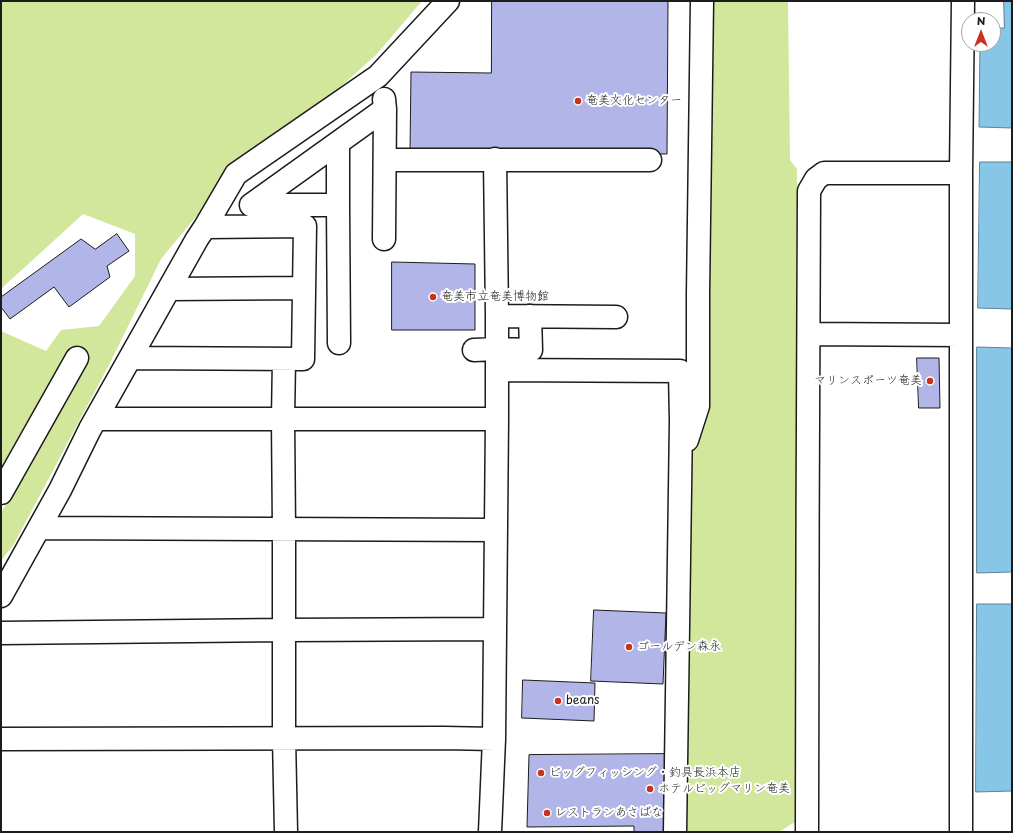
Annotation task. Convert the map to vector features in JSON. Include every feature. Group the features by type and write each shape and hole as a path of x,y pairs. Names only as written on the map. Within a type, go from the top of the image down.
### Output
{"street":[{"path":"1,596 60,490 96,419 197,239 206,227 236,174 378,76 448,1"},
{"path":"680,462 698,406 702,1"},
{"path":"961,832 961,172 963,1"},
{"path":"378,76 384,95 385,109 384,239"},
{"path":"338,206 251,205 385,109"},
{"path":"338,143 339,343"},
{"path":"395,160 650,160"},
{"path":"490,832 494,739 497,418 495,160"},
{"path":"807,832 806,688 809,191 816,179 824,173 961,172"},
{"path":"130,358 302,360 305,226 206,227"},
{"path":"169,289 304,288"},
{"path":"497,316 616,317"},
{"path":"474,350 531,350 530,316"},
{"path":"809,334 961,335"},
{"path":"1,493 77,358"},
{"path":"284,360 284,738 286,832"},
{"path":"497,370 680,371 676,832"},
{"path":"96,419 497,418"},
{"path":"39,528 496,530"},
{"path":"1,633 495,629"},
{"path":"1,739 494,739"}],"green space":[{"path":"1,1 422,1 377,54 194,219 161,259 110,363 14,544 1,561 1,513 31,457 1,475 1,331 46,351 61,330 99,326 135,276 135,234 83,214 1,289"},
{"path":"710,1 788,1 790,160 797,169 795,822 779,832 687,832 682,825 686,463"}],"water":[{"path":"1004,1 1012,1 1012,128 979,127 980,52 1001,52 1001,28 1004,28"},
{"path":"980,162 1012,162 1012,309 978,308"},
{"path":"977,347 1012,348 1012,572 977,573"},
{"path":"977,604 1012,604 1012,791 976,792"}],"building":[{"path":"492,1 668,1 667,154 410,151 411,72 491,73"},
{"path":"117,234 129,251 107,266 110,277 69,307 54,287 10,319 1,307 1,297 81,239 95,249"},
{"name":"奄美市立奄美博物館","path":"392,262 475,264 475,330 392,330"},
{"path":"917,358 939,358 940,408 919,408"},
{"name":"ゴールデン森永","path":"594,610 666,613 663,684 591,681"},
{"name":"beans","path":"523,680 595,683 594,721 522,718"},
{"path":"667,754 669,832 634,832 634,826 527,827 529,755"}],"place":[{"name":"奄美文化センター","path":"578,101"},
{"name":"奄美市立奄美博物館","path":"433,297"},
{"name":"マリンスポーツ奄美","path":"930,381"},
{"name":"ゴールデン森永","path":"629,647"},
{"name":"beans","path":"558,701"},
{"name":"ビッグフィッシング・釣具長浜本店","path":"541,773"},
{"name":"ホテルビッグマリン奄美","path":"650,789"},
{"name":"レストランあさばな","path":"547,813"}]}
